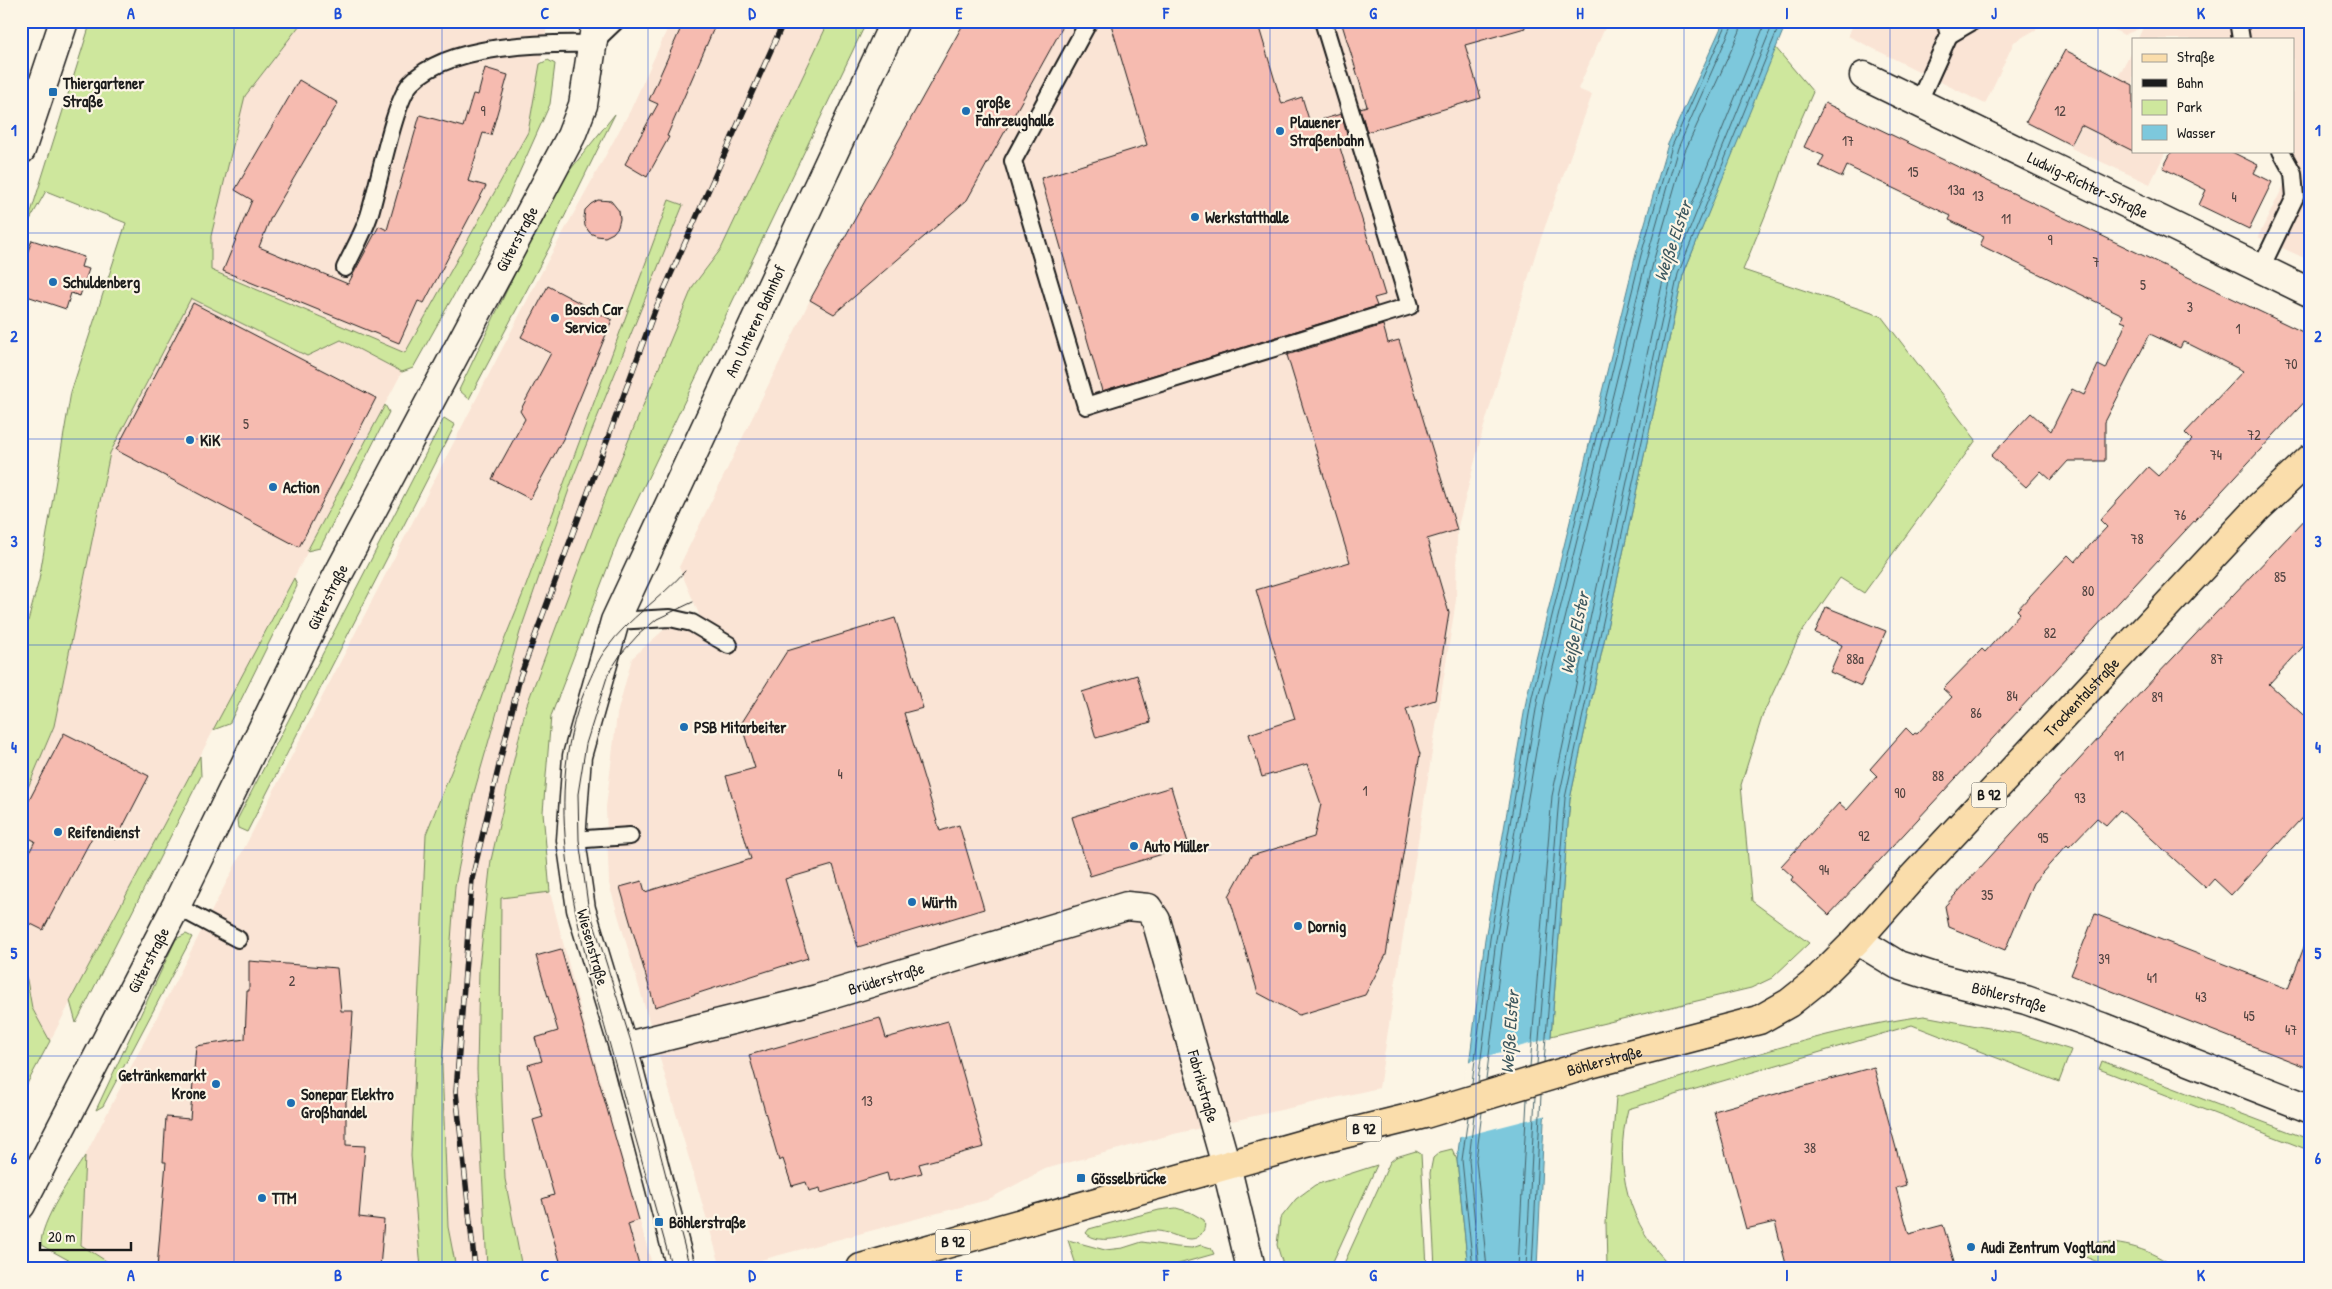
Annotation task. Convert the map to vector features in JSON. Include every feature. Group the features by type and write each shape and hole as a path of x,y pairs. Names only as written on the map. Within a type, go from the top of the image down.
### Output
{"main road":[{"name":"Trockentalstraße","path":"1857,940 1910,880 2258,508 2311,458"},
{"name":"Böhlerstraße","path":"862,1268 1226,1165 1425,1114 1590,1064 1759,1020 1789,1003 1814,983 1857,940"}],"street":[{"path":"21,150 64,21"},
{"name":"Am Unteren Bahnhof","path":"614,622 895,21"},
{"name":"Güterstraße","path":"21,1205 31,1172 176,906 334,584 571,136 583,105 594,32"},
{"name":"Ludwig-Richter-Straße","path":"1864,76 1919,101 2260,270 2311,293"},
{"name":"Wiesenstraße","path":"614,622 577,756 571,840 581,909 623,1047 681,1268"},
{"name":"Brüderstraße","path":"623,1047 817,999 1127,906 1148,908"},
{"name":"Fabrikstraße","path":"1148,908 1156,920 1226,1165 1251,1268"},
{"name":"Böhlerstraße","path":"1857,940 1898,965 1938,978 2026,1000 2102,1027 2311,1109"}],"lane":[{"path":"345,268 368,218 400,105 410,84 429,69 456,58 594,32 616,21"},
{"path":"1088,21 1013,161 1086,406 1410,306 1323,21"},
{"path":"1919,101 1947,28 1973,21"},
{"path":"2238,21 2241,38"},
{"path":"2260,270 2295,197 2292,173 2282,152"},
{"path":"614,622 677,620 692,623 729,645"},
{"path":"571,840 630,836"},
{"path":"176,906 238,939"}],"shaded area":[{"path":"303,21 548,21 528,132 405,353 211,270 211,236 245,96"},
{"path":"671,21 829,21 721,249 693,286 526,707 491,860 479,968 477,1070 487,1268 456,1268 448,1227 442,1065 455,886 473,796 520,632 574,475 683,205 670,200 524,591 426,834 411,1156 421,1268 117,1268 81,1246 85,1156 547,262 630,111"},
{"path":"965,21 1608,21 1578,89 1592,95 1536,252 1483,430 1457,530 1456,600 1379,1088 1174,1134 1045,1169 987,1200 731,1268 721,1268 609,884 606,807 617,714 632,658 667,627 701,619 679,567 810,300"},
{"path":"1855,21 2051,21 2014,42 1985,104 1848,36"},
{"path":"2098,21 2311,21 2311,261 2258,237 2286,181 2272,152 2294,152 2294,38 2138,38 2143,27 2124,35"},
{"path":"2132,50 2132,152 2166,152 2150,184 2071,148 2094,100 2104,104"},
{"path":"191,298 307,356 341,340 402,372 50,1041 32,1008 27,980 21,963 21,804 54,726 110,453"},
{"path":"550,892 579,1004 653,1268 522,1268 505,1179 500,1047 501,898"}],"green space":[{"path":"91,21 303,21 245,96 211,236 211,270 405,353 528,132 540,64 548,60 555,64 550,104 506,202 413,368 402,372 341,340 307,356 191,298 110,453 54,726 21,804 21,647 39,580 71,392 126,223 46,191 27,225"},
{"path":"829,21 867,21 618,540 551,716 543,812 550,892 501,898 500,1047 505,1179 522,1268 487,1268 477,1070 479,968 491,860 526,707 607,492 693,286 721,249"},
{"path":"1775,47 1813,92 1796,131 1776,189 1743,270 1881,316 1976,440 1864,593 1840,578 1800,635 1763,714 1741,785 1752,901 1809,943 1772,978 1751,988 1551,1036 1570,799 1683,275"},
{"path":"615,114 549,248 469,399 459,390 528,246 566,175"},
{"path":"669,200 683,205 574,475 520,632 473,796 455,886 442,1065 448,1227 456,1268 421,1268 411,1156 426,834 524,591"},
{"path":"385,405 389,412 320,548 307,551"},
{"path":"444,418 455,425 247,832 238,828 237,820"},
{"path":"294,578 297,586 229,724 213,730"},
{"path":"200,756 201,776 76,1023 70,1001"},
{"path":"186,934 192,937 103,1106 96,1110 176,939"},
{"path":"21,963 27,980 32,1008 50,1041 21,1095"},
{"path":"1924,1016 2020,1034 2071,1050 2059,1082 1912,1025 1628,1109 1622,1152 1628,1194 1635,1215 1645,1234 1673,1268 1607,1268 1606,1223 1616,1097 1846,1030"},
{"path":"2102,1061 2311,1140 2311,1151 2099,1069"},
{"path":"1452,1149 1457,1160 1468,1268 1435,1268 1430,1173 1433,1158 1440,1152"},
{"path":"1416,1151 1421,1154 1427,1268 1342,1268 1390,1162 1396,1157"},
{"path":"85,1156 81,1245 117,1268 83,1268 41,1245 42,1235 51,1212"},
{"path":"1377,1165 1330,1268 1284,1268 1277,1245 1280,1219 1296,1199 1315,1185"},
{"path":"1176,1208 1190,1212 1204,1220 1205,1226 1198,1237 1191,1239 1161,1231 1150,1231 1126,1237 1099,1239 1086,1233 1089,1229 1159,1210"},
{"path":"1068,1240 1105,1250 1123,1248 1142,1242 1192,1248 1201,1245 1211,1248 1214,1254 1164,1268 1077,1268"},
{"path":"2092,1242 2115,1243 2146,1251 2176,1268 2112,1268 2064,1248"}],"water":[{"name":"Weiße Elster","path":"1724,21 1787,21 1683,275 1570,799 1544,1122 1537,1268 1468,1268 1457,1160 1485,939 1527,696 1636,254 1668,144"}],"pier":[{"path":"1553,1037 1547,1115 1457,1138 1467,1062"}],"building":[{"path":"684,21 717,21 667,136 669,137 647,177 625,164 658,104 649,100"},
{"name":"große Fahrzeughalle","path":"965,21 1066,21 967,200 834,314 810,300"},
{"name":"Werkstatthalle","path":"1110,21 1257,21 1282,104 1302,97 1310,123 1341,114 1348,138 1338,141 1385,295 1374,298 1377,306 1102,391 1041,178 1147,145"},
{"path":"1341,21 1524,21 1525,28 1465,45 1481,98 1367,132 1360,108 1367,106"},
{"path":"2065,50 2132,84 2132,150 2081,125 2071,145 2026,122"},
{"path":"485,68 508,75 491,135 483,133 468,181 486,186 424,303 418,301 399,343 223,271 252,200 235,190 299,80 338,103 271,217 259,247 348,284 379,226 387,230 420,115 463,127 473,94 478,95"},
{"path":"1825,103 2311,336 2311,395 1829,915 1791,880 1793,877 1781,866 1839,803 1847,810 1877,776 1870,769 1906,728 1913,735 1917,734 1952,697 1943,689 1982,649 1985,652 2020,613 2017,610 2068,555 2075,562 2107,527 2100,520 2148,467 2158,476 2192,440 2185,433 2243,371 2189,344 2183,342 2180,348 2150,334 2105,422 2105,461 2068,461 2051,480 2041,471 2026,487 1991,456 2031,413 2051,431 2072,389 2084,395 2098,365 2106,369 2126,323 2121,321 2123,315 1980,245 1984,237 1949,220 1951,216 1847,166 1842,177 1819,166 1824,156 1804,147"},
{"path":"2171,152 2232,152 2258,165 2254,173 2272,182 2249,229 2199,205 2206,190 2163,168"},
{"path":"598,200 611,201 619,211 618,227 613,233 605,237 590,233 585,226 585,210"},
{"name":"Schuldenberg","path":"32,240 84,257 81,267 89,269 80,296 71,293 66,309 21,294 21,270"},
{"path":"548,286 612,320 563,439 530,499 492,479 525,419 520,411 551,353 521,337"},
{"path":"193,303 376,398 299,547 116,450"},
{"path":"1383,325 1388,343 1399,340 1457,530 1427,539 1449,613 1435,700 1406,709 1420,754 1386,955 1365,995 1299,1015 1258,993 1229,896 1251,856 1314,837 1321,804 1307,764 1262,777 1249,734 1295,719 1256,590 1350,562 1287,355"},
{"path":"2311,513 2311,638 2269,684 2311,722 2311,808 2231,895 2214,879 2206,888 2120,810 2106,825 2097,818 2069,847 2067,845 2033,883 2005,950 1949,927 1945,906 2155,677"},
{"path":"1826,607 1886,631 1861,686 1830,672 1842,645 1815,633"},
{"path":"895,618 923,708 904,713 940,831 959,825 984,909 858,947 833,865 785,879 808,958 655,1007 620,887 642,881 645,892 751,859 726,776 755,768 741,724 787,651"},
{"path":"1137,675 1151,722 1096,738 1082,692"},
{"name":"Reifendienst","path":"64,733 149,776 116,840 96,830 43,930 21,919 21,869 35,841 21,834 21,816"},
{"path":"1171,787 1189,846 1090,876 1072,817"},
{"path":"2095,914 2288,989 2309,934 2311,934 2311,1069 2071,975"},
{"path":"561,949 639,1220 628,1224 640,1268 562,1268 542,1199 554,1195 533,1120 543,1117 528,1065 542,1061 535,1038 558,1031 536,956"},
{"path":"249,961 337,968 341,1011 353,1011 346,1098 346,1145 365,1146 359,1217 384,1220 380,1268 157,1268 166,1162 163,1162 166,1117 190,1119 196,1046 245,1039 247,991 249,991"},
{"path":"880,1018 886,1038 948,1021 984,1147 919,1164 922,1173 889,1181 887,1173 821,1193 820,1188 809,1191 806,1182 792,1186 783,1159 779,1161 749,1055"},
{"path":"1874,1067 1906,1185 1896,1188 1909,1234 1943,1225 1956,1268 1787,1268 1775,1222 1746,1229 1714,1111"}],"tram line":[{"path":"672,1268 589,969 569,874 564,827 565,779 572,733 586,688 595,667 615,637 666,591 685,571"},
{"path":"690,1268 632,1045 588,905 579,840 578,794 586,744 608,674 621,654 638,635 657,619 693,602"}],"railway":[{"path":"475,1268 456,1092 472,879 520,677 655,310 784,21"}],"place":[{"name":"Thiergartener Straße","path":"53,92"},
{"name":"große Fahrzeughalle","path":"966,111"},
{"name":"Plauener Straßenbahn","path":"1280,131"},
{"name":"Werkstatthalle","path":"1195,217"},
{"name":"Schuldenberg","path":"53,282"},
{"name":"Bosch Car Service","path":"555,318"},
{"name":"KiK","path":"190,440"},
{"name":"Action","path":"273,487"},
{"name":"PSB Mitarbeiter","path":"684,727"},
{"name":"Reifendienst","path":"58,832"},
{"name":"Auto Müller","path":"1134,846"},
{"name":"Würth","path":"912,902"},
{"name":"Dornig","path":"1298,926"},
{"name":"Getränkemarkt Krone","path":"216,1084"},
{"name":"Sonepar Elektro Großhandel","path":"291,1103"},
{"name":"Gösselbrücke","path":"1081,1178"},
{"name":"TTM","path":"262,1198"},
{"name":"Böhlerstraße","path":"659,1222"},
{"name":"Audi Zentrum Vogtland","path":"1971,1247"}]}
